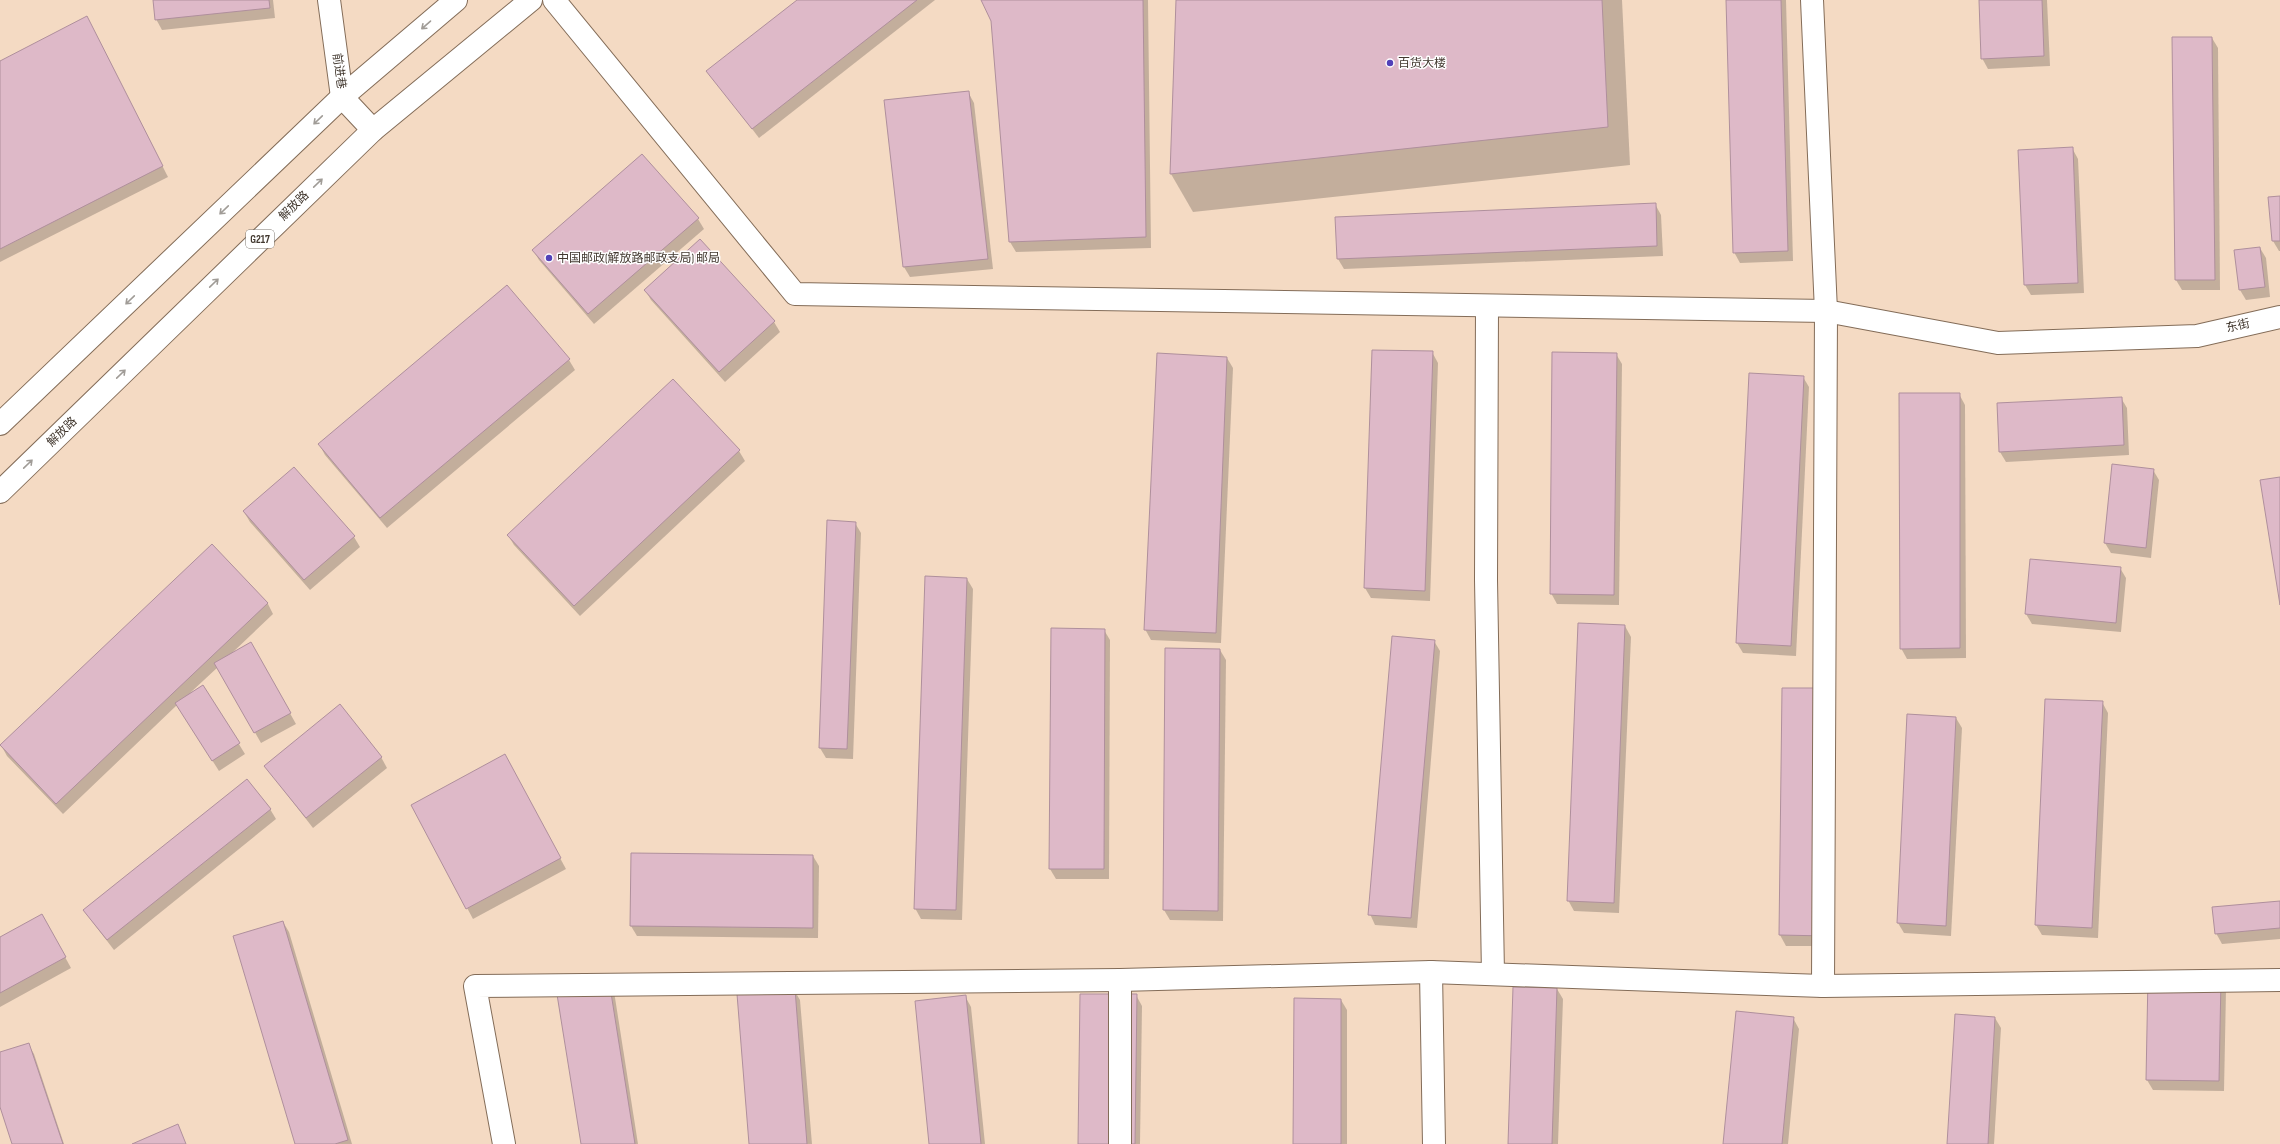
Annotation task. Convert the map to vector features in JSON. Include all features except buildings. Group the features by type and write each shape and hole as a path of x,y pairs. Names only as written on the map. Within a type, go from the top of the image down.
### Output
{"main road":[{"name":"前进巷","path":"329,0 342,97 373,130"},
{"path":"0,424 342,97 456,0"},
{"name":"解放路","path":"0,492 373,130 531,0"},
{"name":"东街","path":"554,0 794,294 1826,311 1998,343 2197,336 2280,317"},
{"path":"1812,0 1826,311 1823,986"},
{"path":"1487,306 1486,580 1493,974"},
{"path":"1431,972 1434,1144"},
{"path":"504,1144 475,986 1120,980 1431,972 1823,986 2280,980"},
{"path":"1120,980 1120,1144"}],"place":[{"name":"百货大楼","path":"1390,63"},
{"name":"中国邮政(解放路邮政支局) 邮局","path":"549,258"}]}
